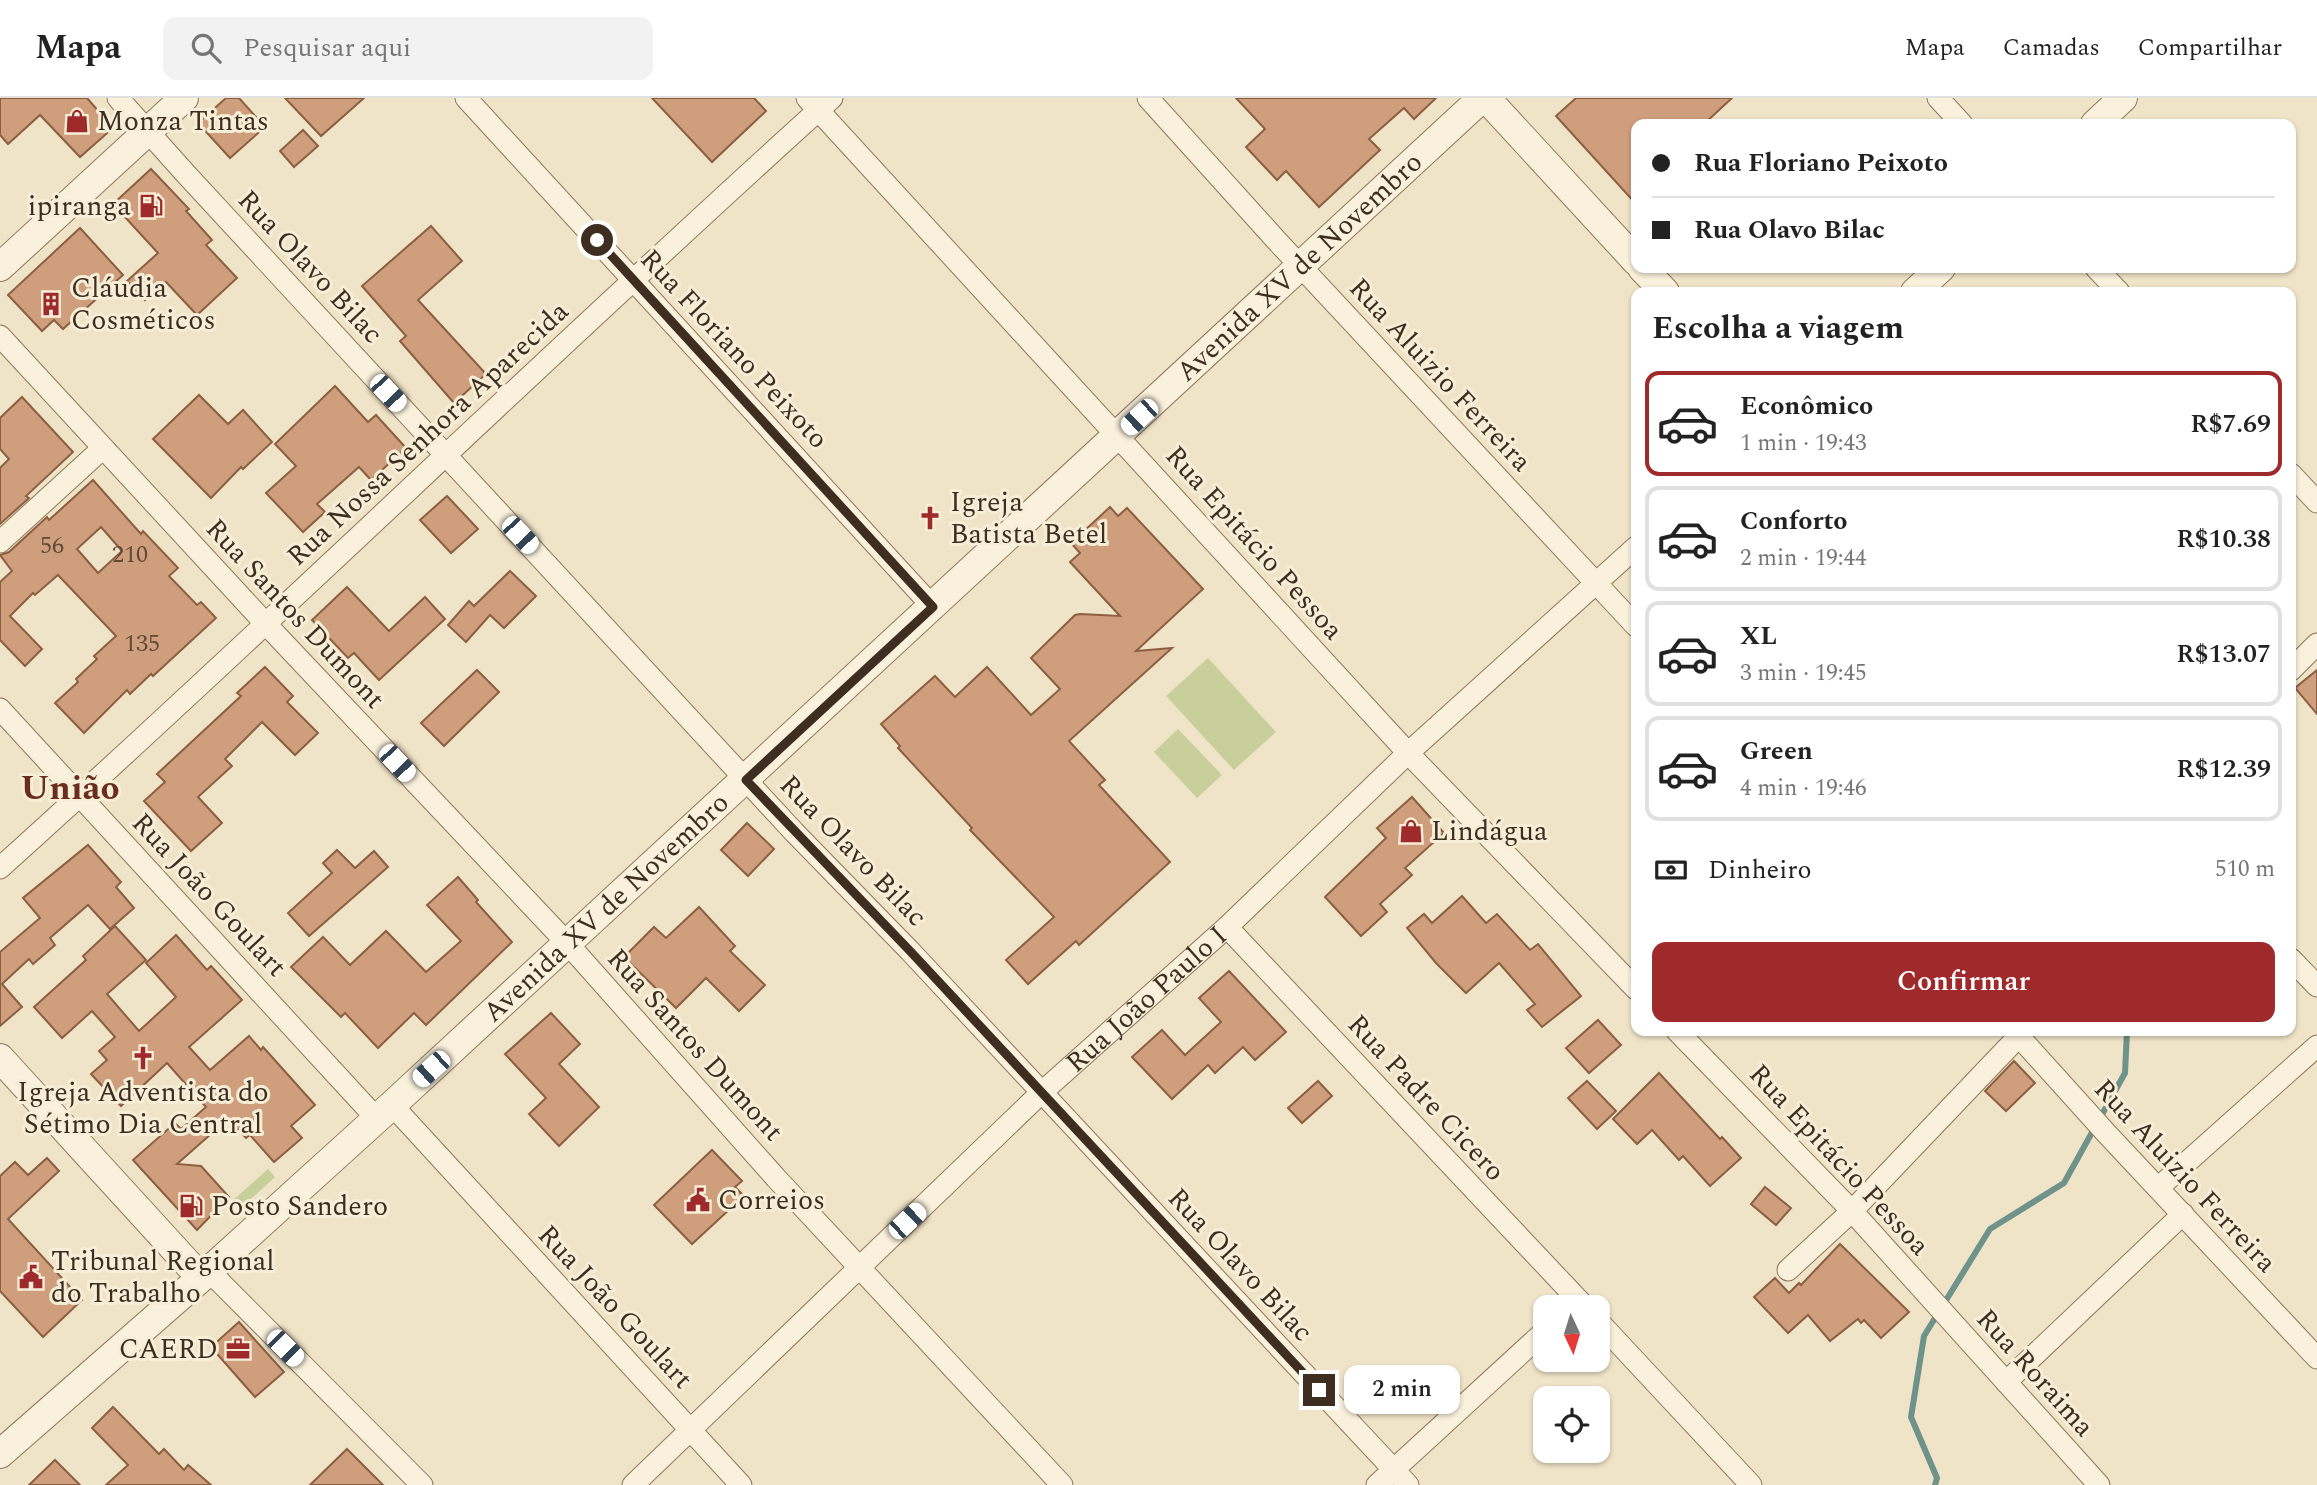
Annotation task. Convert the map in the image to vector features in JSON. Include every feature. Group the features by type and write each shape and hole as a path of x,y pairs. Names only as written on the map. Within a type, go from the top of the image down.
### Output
{"street":[{"name":"Rua Olavo Bilac","path":"118,98 746,780 1401,1477"},
{"path":"0,267 184,98"},
{"name":"Rua Floriano Peixoto","path":"466,98 933,607"},
{"name":"Rua Aluizio Ferreira","path":"1148,98 1300,266 1631,621"},
{"path":"1484,98 1631,256"},
{"name":"Avenida XV de Novembro","path":"0,1454 205,1275 568,944 1484,98"},
{"path":"1938,98 1957,119"},
{"path":"2100,119 2123,98"},
{"name":"Rua Nossa Senhora Aparecida","path":"0,868 444,454 634,281 819,102"},
{"name":"Rua Epitácio Pessoa","path":"819,102 1118,436 1408,753 1631,984"},
{"path":"1647,273 1660,287"},
{"path":"1920,287 1936,273"},
{"path":"2101,273 2114,287"},
{"name":"Rua Santos Dumont","path":"0,336 265,623 568,944 776,1178 1062,1485"},
{"path":"0,542 103,449"},
{"path":"2296,479 2317,502"},
{"name":"Rua João Paulo I","path":"633,1485 1041,1093 1227,927 1408,753 1631,552"},
{"path":"2296,665 2317,644"},
{"name":"Rua João Goulart","path":"0,709 80,796 741,1485"},
{"name":"Rua Padre Cicero","path":"1227,927 1569,1295"},
{"path":"2296,963 2317,986"},
{"name":"Rua Epitácio Pessoa","path":"1681,1036 1852,1212 1930,1299"},
{"path":"1788,1270 1852,1212 2014,1036"},
{"name":"Rua Aluizio Ferreira","path":"2018,1036 2317,1358"},
{"path":"2158,1188 2317,1046"},
{"path":"0,1058 205,1275 422,1485"},
{"path":"2006,1382 2183,1214"},
{"name":"Rua Roraima","path":"1930,1299 2099,1485"},
{"path":"1610,1334 1751,1485"},
{"path":"1377,1485 1401,1477 1533,1343"}],"green space":[{"path":"1208,658 1276,732 1234,770 1166,696"},
{"path":"1178,729 1222,775 1197,798 1154,752"},
{"path":"268,1169 275,1177 240,1209 232,1201"}],"building":[{"name":"Monza Tintas","path":"0,98 87,98 113,128 80,157 40,115 8,144 0,135"},
{"path":"226,98 239,98 265,127 230,158 198,123"},
{"path":"285,98 364,98 321,136"},
{"path":"652,98 754,98 766,111 712,162"},
{"path":"1236,98 1436,98 1414,119 1404,108 1369,139 1380,150 1319,207 1286,171 1277,180 1246,147 1265,129"},
{"path":"1576,98 1732,98 1709,119 1631,119 1631,198 1556,116"},
{"path":"303,130 318,146 294,167 280,151"},
{"path":"151,169 189,209 186,211 212,240 206,245 237,278 197,315 166,282 145,300 127,281 158,253 113,204"},
{"path":"431,226 462,261 418,300 486,374 454,403 400,341 406,336 362,286"},
{"path":"80,228 123,275 63,329 54,320 42,331 8,295"},
{"path":"335,386 368,422 376,415 406,448 371,480 359,467 317,504 325,512 303,532 266,493 296,466 275,444"},
{"path":"199,395 228,424 243,410 272,442 243,469 241,467 211,498 153,439"},
{"path":"22,397 73,452 0,524 0,468 9,459 0,449 0,418"},
{"path":"93,480 141,534 143,531 178,568 169,576 197,605 201,602 216,618 153,676 151,674 130,694 127,690 84,733 55,703 78,682 76,679 97,659 94,656 116,636 58,575 35,595 33,593 10,616 42,649 25,666 0,640 0,582 12,571 0,555 9,552 47,517 49,520","holes":["101,527 122,551 98,573 77,549"]},
{"path":"447,496 478,529 451,553 420,520"},
{"path":"1110,507 1118,516 1127,508 1203,589 1136,651 1172,648 1069,741 1105,780 1099,785 1170,862 1079,945 1076,941 1028,984 1006,960 1054,917 970,830 972,828 898,748 900,746 881,724 935,676 955,697 987,667 1031,715 1060,689 1031,658 1075,615 1120,616 1070,562 1080,553 1071,543"},
{"path":"510,571 536,596 504,628 490,615 466,642 448,625 469,601 474,606"},
{"path":"347,587 389,631 425,597 445,619 379,680 354,653 348,658 312,620"},
{"path":"265,667 293,696 287,702 318,733 295,755 262,722 225,759 232,766 198,797 222,823 191,851 144,801 165,782 157,774 241,696 237,693"},
{"path":"477,670 499,692 444,746 421,723"},
{"path":"2317,670 2317,714 2296,689"},
{"path":"1412,797 1444,833 1405,868 1412,875 1380,904 1387,912 1361,936 1325,897 1386,838 1377,828"},
{"path":"747,823 774,849 748,876 721,850"},
{"path":"88,845 121,882 116,887 134,908 110,929 88,905 50,938 55,945 33,964 29,959 2,984 22,1007 0,1026 0,952 40,918 23,898"},
{"path":"337,850 355,868 374,851 388,867 309,936 288,913 332,873 323,863"},
{"path":"458,877 478,900 476,902 512,942 426,1025 414,1013 378,1048 345,1013 341,1017 291,967 323,937 350,965 386,931 426,972 461,941 427,905"},
{"path":"1462,896 1486,923 1497,914 1530,950 1538,944 1581,996 1542,1027 1527,1010 1535,1004 1499,963 1466,993 1407,928 1424,914 1432,923"},
{"path":"699,907 735,946 730,951 765,985 739,1011 706,978 676,1008 624,957 654,927 666,938"},
{"path":"115,926 146,960 107,994 139,1031 176,997 146,963 176,935 207,970 211,966 242,1000 189,1047 210,1070 249,1036 261,1050 263,1047 315,1105 291,1126 302,1138 274,1162 250,1135 246,1138 228,1119 177,1164 201,1166 229,1197 197,1230 133,1160 175,1123 181,1129 206,1107 167,1063 121,1106 91,1074 107,1060 99,1051 115,1037 92,1011 62,1038 34,1007 86,960 83,956"},
{"path":"1229,971 1286,1032 1255,1060 1243,1047 1215,1073 1208,1065 1172,1099 1132,1057 1162,1030 1185,1055 1221,1022 1199,998"},
{"path":"551,1013 580,1044 559,1064 599,1107 559,1146 529,1114 546,1098 505,1054"},
{"path":"1598,1020 1621,1045 1589,1073 1566,1048"},
{"path":"2014,1061 2035,1083 2006,1111 1985,1091"},
{"path":"1659,1073 1741,1158 1710,1186 1683,1156 1679,1160 1652,1130 1637,1144 1613,1119"},
{"path":"1318,1081 1332,1096 1302,1123 1288,1108"},
{"path":"1587,1081 1616,1111 1597,1129 1568,1098"},
{"name":"Correios","path":"712,1150 742,1181 735,1187 744,1196 692,1244 654,1205"},
{"name":"Tribunal Regional do Trabalho","path":"47,1158 59,1171 8,1219 82,1300 43,1337 0,1291 0,1176 15,1162 28,1175"},
{"path":"1765,1187 1791,1208 1776,1225 1751,1204"},
{"path":"1840,1244 1909,1312 1881,1338 1864,1320 1861,1323 1858,1319 1830,1341 1808,1315 1788,1333 1754,1297 1775,1278 1789,1293 1799,1283 1801,1285"},
{"path":"239,1322 284,1372 255,1397 211,1347"},
{"path":"113,1407 159,1454 164,1449 184,1470 188,1465 211,1485 106,1485 128,1465 92,1428"},
{"path":"347,1449 383,1485 310,1485"},
{"path":"55,1460 80,1485 29,1485"}],"waterway":[{"path":"1935,1485 1937,1478 1911,1417 1924,1336 1990,1229 2064,1183 2125,1073 2127,1036"}],"place":[{"name":"Monza Tintas","path":"77,121"},
{"name":"ipiranga","path":"151,206"},
{"name":"Cláudia Cosméticos","path":"51,304"},
{"name":"Igreja Batista Betel","path":"930,518"},
{"name":"Lindágua","path":"1411,831"},
{"name":"Igreja Adventista do Sétimo Dia Central","path":"143,1058"},
{"name":"Correios","path":"698,1200"},
{"name":"Posto Sandero","path":"191,1206"},
{"name":"Tribunal Regional do Trabalho","path":"31,1277"},
{"name":"CAERD","path":"238,1349"}],"district":[{"name":"União","path":"70,788"}],"route":[{"path":"597,240 933,607 746,780 910,951 1319,1390"}]}
